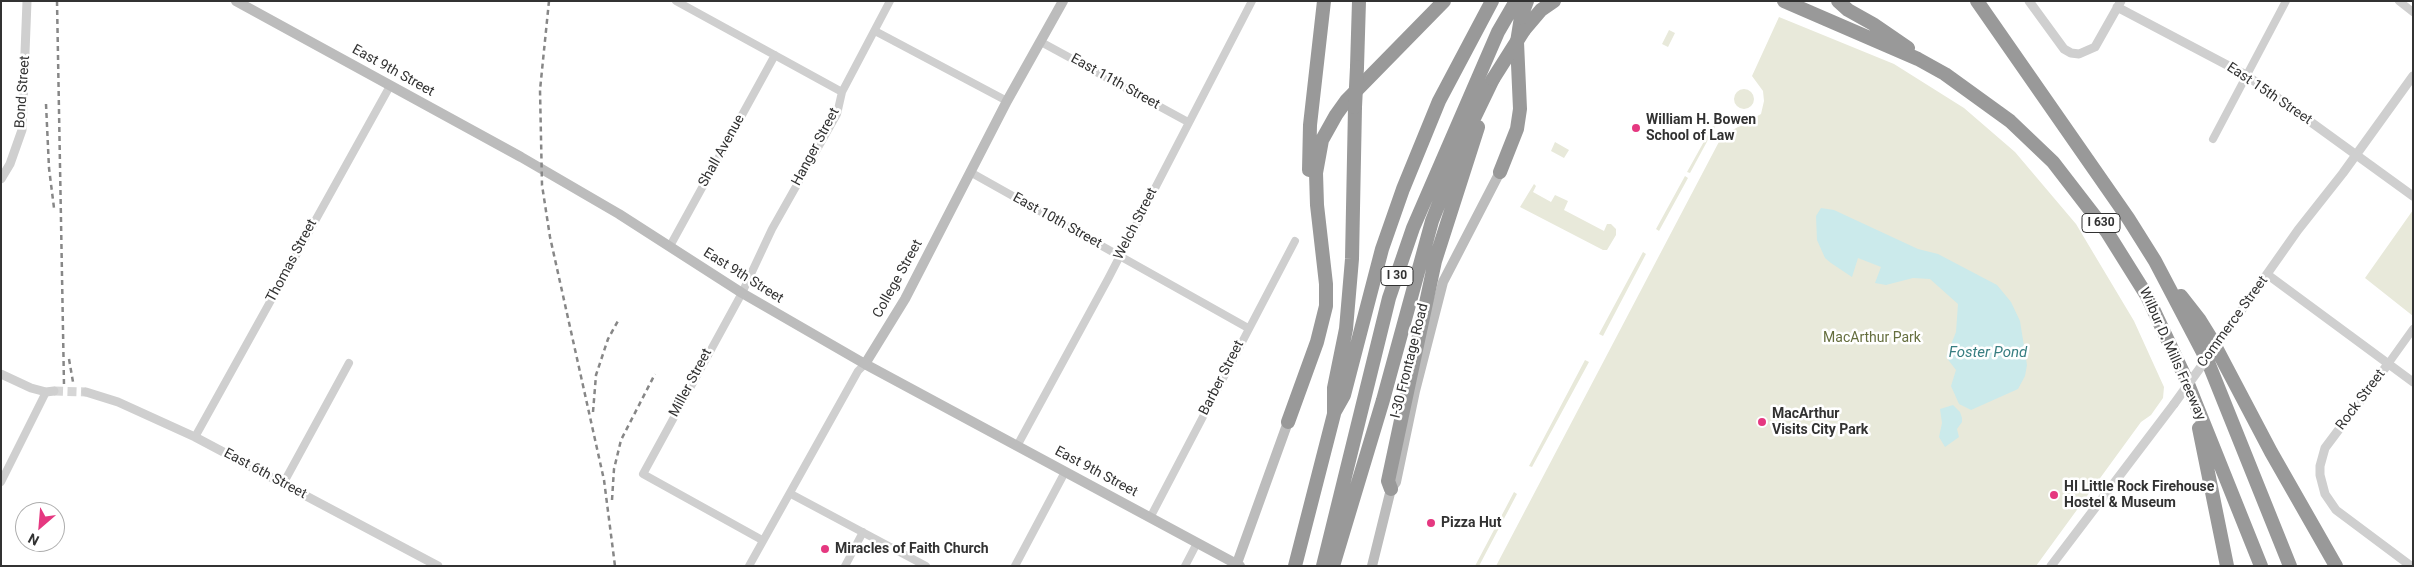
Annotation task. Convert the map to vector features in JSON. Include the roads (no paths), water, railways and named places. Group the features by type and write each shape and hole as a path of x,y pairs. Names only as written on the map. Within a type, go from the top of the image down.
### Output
{"highway":[{"path":"1322,249 1312,202 1309,150 1324,1"},
{"path":"1334,414 1334,388 1346,329 1351,268 1359,1"},
{"path":"1288,422 1322,324 1326,296 1317,205 1316,173 1318,156 1328,127 1346,101 1444,1"},
{"name":"I 30","path":"1295,566 1334,414 1344,395 1382,249 1403,189 1439,101 1492,1"},
{"name":"I 30","path":"1323,566 1389,298 1413,228 1498,32 1516,1"},
{"path":"1500,172 1517,129 1520,109 1518,42 1521,17 1527,1"},
{"path":"1333,566 1383,400 1432,220 1465,137 1493,79 1524,30 1541,10 1554,1"},
{"name":"Wilbur D. Mills Freeway","path":"1778,1 1790,4 1918,59 1945,74 2010,121 2053,162 2085,201 2147,296 2192,395 2261,566"},
{"path":"1838,1 1945,74"},
{"path":"1969,1 1988,20"},
{"name":"Wilbur D. Mills Freeway","path":"1977,1 1988,20 2128,218 2155,261 2208,362 2290,566"},
{"path":"1391,489 1388,482 1435,261 1493,79"},
{"path":"2155,261 2199,319 2304,512 2336,566"},
{"path":"2192,395 2227,566"}],"main road":[{"name":"East 9th Street","path":"236,1 529,161 670,246 742,293 865,364 1238,565"},
{"name":"College Street","path":"865,364 905,299 1007,101 1063,1"},
{"name":"I-30 Frontage Road","path":"1372,566 1391,489 1396,482 1415,391 1443,282 1500,172"},
{"path":"1238,565 1288,422"}],"street":[{"name":"Bond Street","path":"1,179 10,164 22,130 27,1"},
{"path":"676,1 842,92"},
{"name":"Hanger Street","path":"742,293 772,229 837,114 842,92 890,1"},
{"name":"Welch Street","path":"1017,446 1120,256 1252,1"},
{"path":"2029,1 2055,40 2064,50 2071,54 2079,54 2095,47 2119,4"},
{"path":"2213,138 2286,1"},
{"path":"2398,1 2413,12"},
{"name":"East 15th Street","path":"2119,4 2246,76 2413,196"},
{"path":"875,31 1007,101"},
{"name":"East 11th Street","path":"1041,42 1188,122"},
{"name":"Shall Avenue","path":"670,246 775,55"},
{"name":"Commerce Street","path":"2051,566 2174,404 2316,206 2356,155 2413,76"},
{"name":"Thomas Street","path":"195,437 390,86"},
{"name":"East 10th Street","path":"970,172 1248,328"},
{"name":"Barber Street","path":"1150,516 1295,241"},
{"path":"2268,275 2413,382"},
{"name":"Miller Street","path":"742,293 643,474 762,540"},
{"name":"Rock Street","path":"2411,566 2336,510 2325,494 2320,475 2320,466 2325,448 2413,330"},
{"path":"283,484 349,363"},
{"name":"College Street","path":"749,566 762,540 791,494 858,371 865,364"},
{"path":"1,374 31,388 50,392 1,482"},
{"name":"East 6th Street","path":"86,392 118,402 195,437 438,566"},
{"path":"1015,566 1065,472"},
{"path":"791,494 926,566"},
{"path":"845,566 863,532"},
{"path":"1185,566 1198,543"}],"water":[{"name":"Foster Pond","path":"1821,208 1834,210 1918,249 1938,254 1997,285 2011,302 2020,321 2027,365 2025,376 2018,389 1971,410 1959,404 1951,386 1956,370 1946,357 1956,332 1958,304 1930,279 1913,278 1886,285 1875,283 1881,267 1858,258 1852,277 1831,263 1825,258 1817,240 1816,216"},
{"path":"1953,405 1960,412 1962,422 1957,429 1959,437 1945,447 1939,437 1942,423 1940,409"}],"tunnel":[{"path":"54,391 86,392"}],"railway":[{"path":"57,1 64,385"},
{"path":"549,1 540,90 542,185 550,237 604,480 615,566"},
{"path":"46,104 49,168 54,208"},
{"path":"593,412 596,375 608,339 619,319"},
{"path":"69,359 73,382"},
{"path":"612,500 614,469 621,440 655,374"}],"place":[{"name":"William H. Bowen School of Law","path":"1636,128"},
{"name":"MacArthur Visits City Park","path":"1762,422"},
{"name":"HI Little Rock Firehouse Hostel & Museum","path":"2054,495"},
{"name":"Pizza Hut","path":"1431,523"},
{"name":"Miracles of Faith Church","path":"825,549"}],"park label":[{"name":"MacArthur Park","path":"1872,338"}]}
